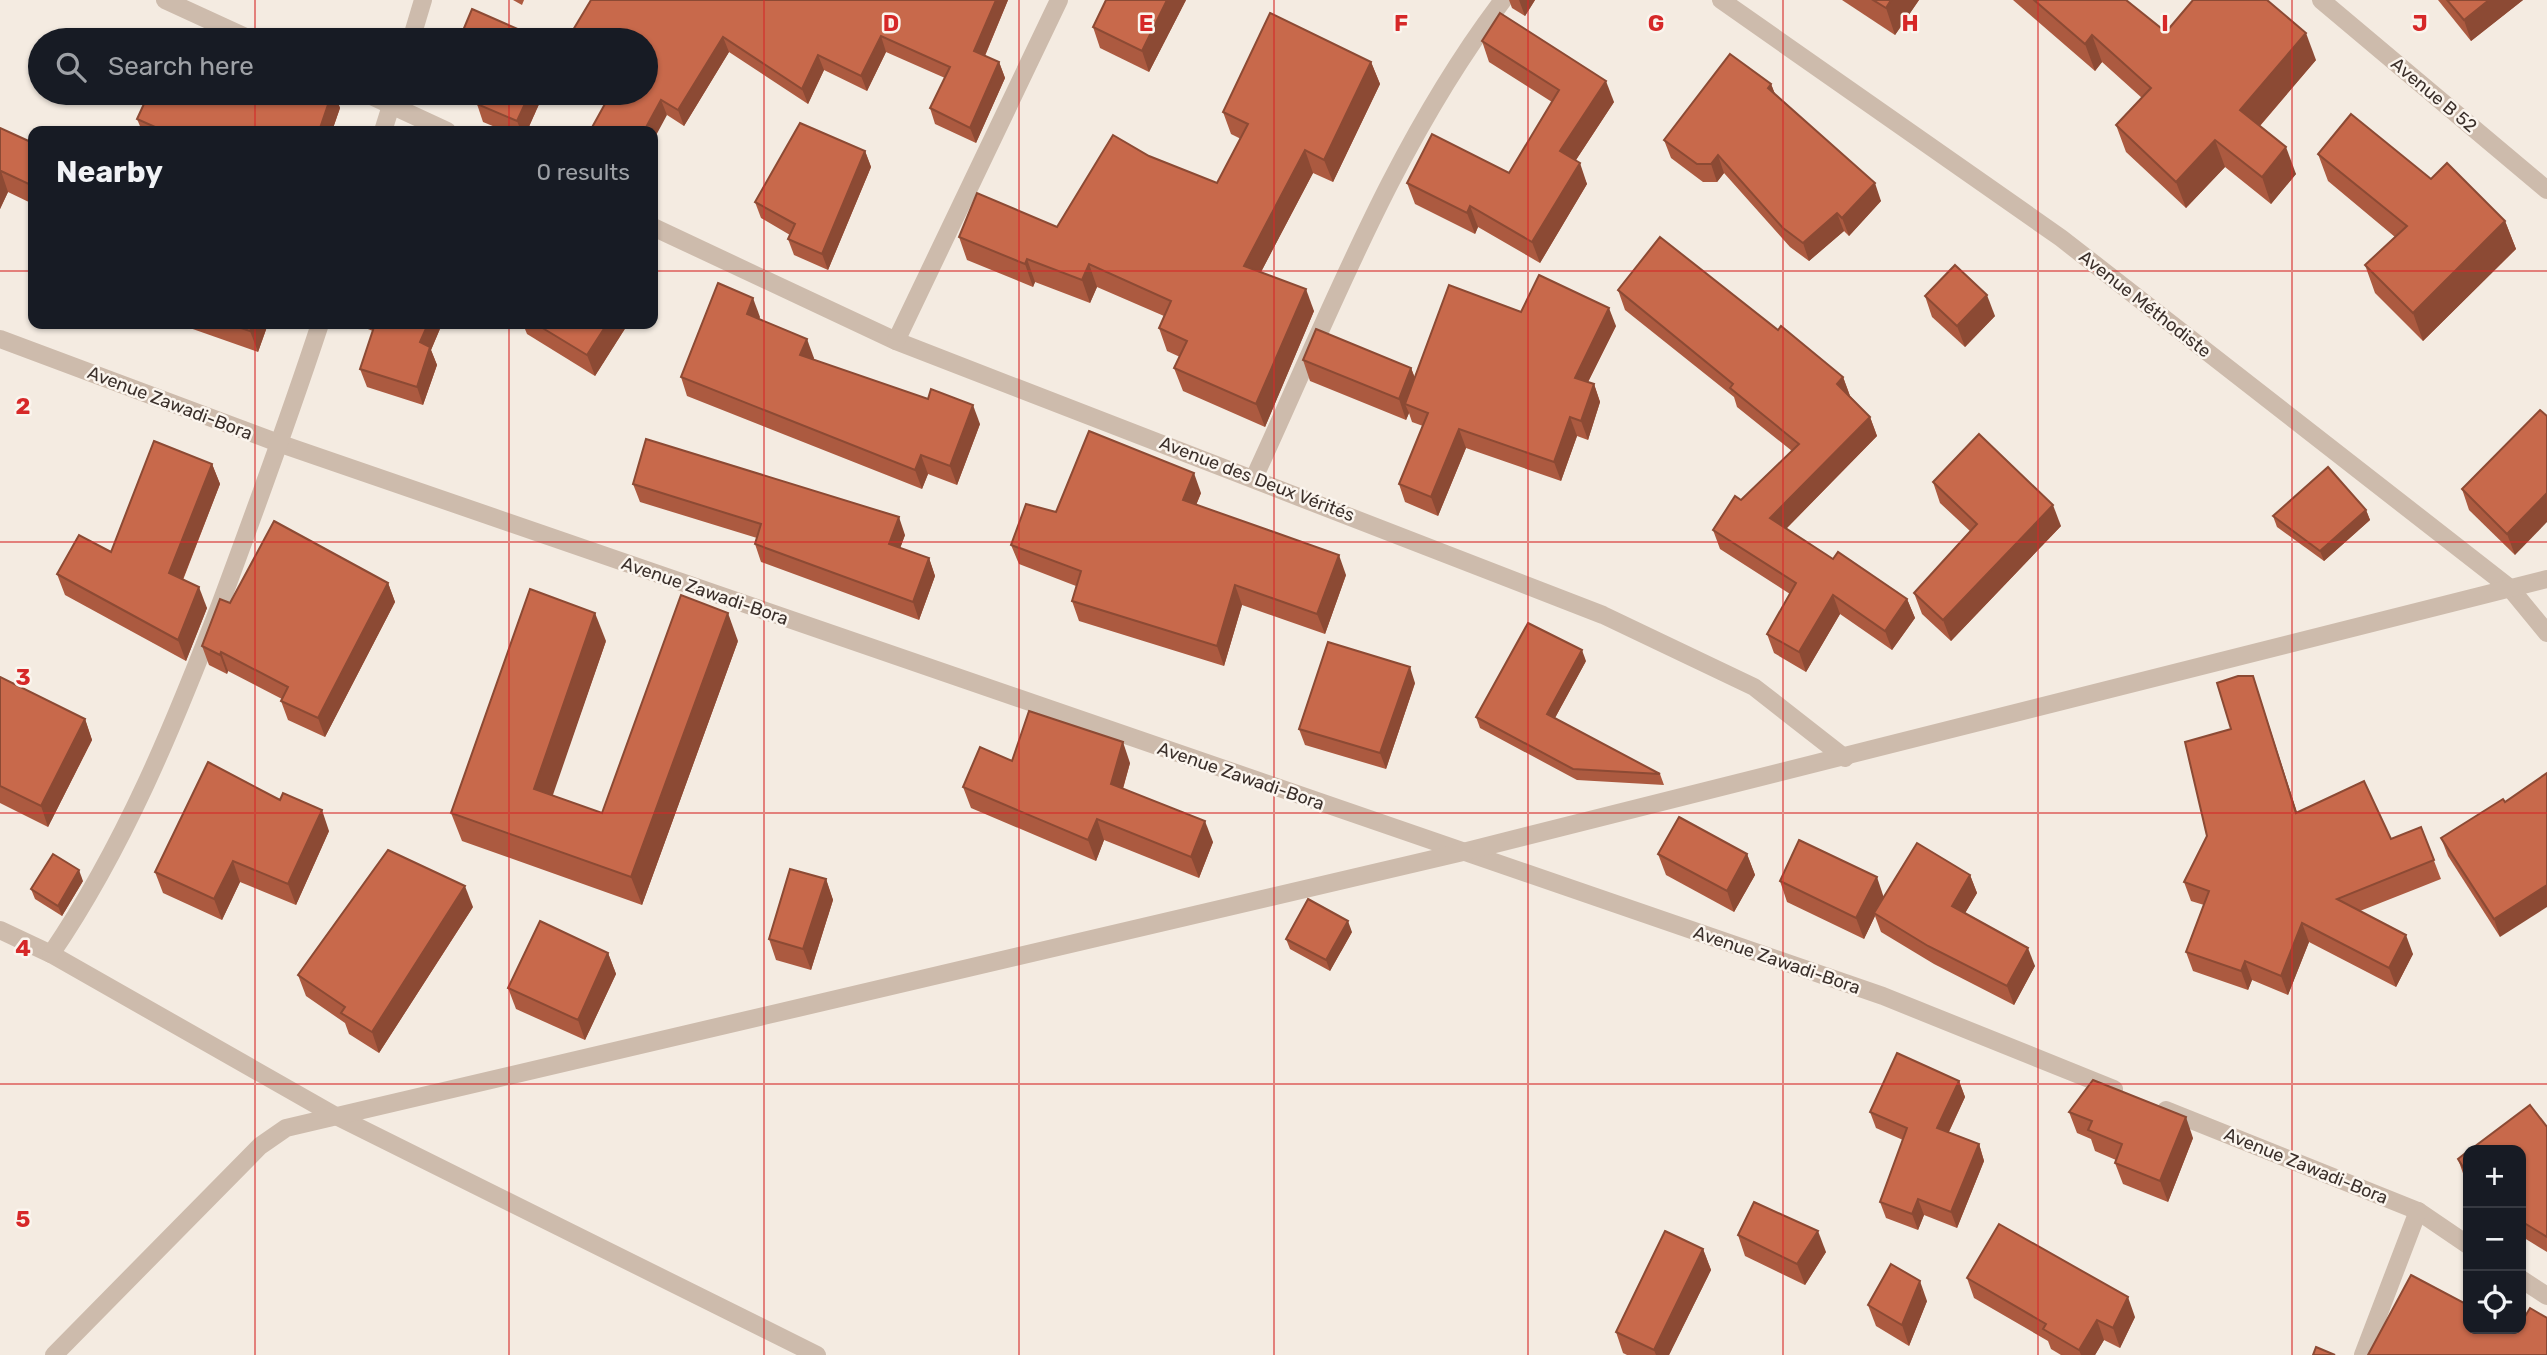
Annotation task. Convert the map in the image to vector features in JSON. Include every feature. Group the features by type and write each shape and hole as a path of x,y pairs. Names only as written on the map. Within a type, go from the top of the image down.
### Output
{"street":[{"path":"165,0 226,28"},
{"path":"415,28 423,0"},
{"path":"896,341 1059,0"},
{"path":"1254,478 1393,176 1471,42 1503,0"},
{"name":"Avenue Méthodiste","path":"1721,0 2061,238 2510,588 2547,633"},
{"name":"Avenue B 52","path":"2320,0 2547,190"},
{"path":"385,126 392,105"},
{"path":"404,105 439,126"},
{"name":"Avenue des Deux Vérités","path":"658,229 896,341 1254,478 1629,627 1754,687 1845,758"},
{"path":"51,954 84,905 177,717 281,444 318,329"},
{"name":"Avenue Zawadi-Bora","path":"0,339 281,444 1883,996 2125,1093"},
{"path":"54,1355 273,1135 286,1128 1463,852 1845,758 2547,579"},
{"path":"0,930 51,954 334,1115 817,1355"},
{"name":"Avenue Zawadi-Bora","path":"2151,1104 2418,1211 2463,1242"},
{"path":"2363,1355 2418,1211"},
{"path":"2526,1282 2547,1296"}],"building":[{"path":"591,0 996,0 974,51 999,62 970,128 930,108 950,67 881,36 861,76 818,55 802,89 723,37 678,110 661,100 647,126 593,126 604,105 658,105 658,28 574,28"},
{"path":"1106,0 1167,0 1142,51 1093,27"},
{"path":"1873,0 1891,0 1886,8"},
{"path":"2034,0 2126,0 2166,32 2193,0 2267,0 2306,33 2240,110 2286,147 2262,177 2215,140 2176,182 2116,125 2151,88 2092,35 2085,44"},
{"path":"2447,0 2489,0 2464,20"},
{"path":"472,9 516,28 464,28"},
{"path":"1270,13 1371,62 1324,160 1305,150 1244,266 1306,289 1256,404 1174,368 1187,341 1159,328 1171,301 1089,264 1082,280 1027,259 1025,264 959,237 977,193 1057,227 1113,135 1149,156 1217,183 1248,124 1223,112"},
{"path":"1500,13 1606,81 1560,151 1580,163 1532,242 1470,206 1467,213 1407,183 1432,134 1509,173 1559,90 1482,41"},
{"path":"1730,54 1771,84 1768,88 1875,183 1842,218 1837,213 1803,243 1783,228 1718,155 1711,164 1697,164 1664,140"},
{"path":"143,105 328,105 321,126 153,126 137,119"},
{"path":"479,105 524,105 517,121"},
{"path":"2351,114 2431,179 2447,163 2505,221 2413,313 2365,265 2407,226 2318,154"},
{"path":"800,123 865,151 822,254 788,239 795,224 755,202"},
{"path":"0,128 28,141 28,184 0,172"},
{"path":"1660,237 1778,330 1781,326 1843,377 1837,384 1870,417 1770,518 1833,559 1838,552 1907,599 1885,631 1833,595 1799,652 1767,634 1796,583 1713,530 1735,496 1741,500 1799,444 1730,388 1733,384 1618,290"},
{"path":"1955,265 1987,295 1957,326 1925,296"},
{"path":"1539,275 1609,308 1575,378 1594,384 1581,421 1570,417 1554,462 1459,429 1431,497 1399,484 1428,413 1405,404 1449,285 1521,312"},
{"path":"718,283 753,298 747,314 807,339 800,355 928,399 931,389 973,405 950,466 921,455 915,470 681,377"},
{"path":"373,329 426,329 420,342 430,347 417,387 360,369"},
{"path":"544,329 604,329 587,355"},
{"path":"1316,329 1411,368 1399,399 1303,360"},
{"path":"2540,410 2547,416 2547,493 2507,534 2462,489"},
{"path":"1089,431 1194,473 1183,500 1339,555 1317,614 1235,585 1217,646 1072,601 1081,571 1011,545 1026,504 1056,512"},
{"path":"1979,434 2053,505 1943,620 1914,593 1977,524 1933,482"},
{"path":"646,439 899,517 889,544 929,558 913,602 755,544 761,524 633,484"},
{"path":"154,441 212,464 169,573 199,587 178,640 57,574 79,535 111,552"},
{"path":"2328,467 2366,510 2320,551 2273,516"},
{"path":"274,521 388,583 318,718 281,701 288,687 221,652 220,655 202,646 220,599 230,603"},
{"path":"530,589 595,613 534,789 602,813 681,595 728,613 631,877 451,813"},
{"path":"1528,623 1582,650 1547,714 1660,774 1573,769 1476,717"},
{"path":"1328,642 1410,667 1380,753 1299,729"},
{"path":"2238,676 2253,676 2296,813 2364,781 2391,839 2421,827 2434,860 2337,899 2406,935 2389,968 2302,923 2281,976 2245,961 2241,971 2186,952 2209,891 2184,882 2207,836 2185,742 2231,729 2217,683"},
{"path":"0,677 85,719 41,806 0,786"},
{"path":"1029,711 1123,742 1111,784 1205,821 1191,857 1097,819 1088,840 963,787 980,747 1012,761"},
{"path":"208,762 280,800 283,793 322,810 288,884 233,861 214,899 155,872"},
{"path":"2547,773 2547,885 2494,919 2441,838 2503,799 2505,802"},
{"path":"1679,817 1747,854 1727,891 1658,854"},
{"path":"1799,840 1877,877 1856,918 1780,881"},
{"path":"1917,843 1970,875 1952,906 2028,948 2007,986 1928,946 1874,913"},
{"path":"388,850 465,886 372,1032 341,1013 345,1007 298,975"},
{"path":"53,854 79,870 58,906 31,889"},
{"path":"790,869 826,879 803,949 769,939"},
{"path":"1308,899 1348,921 1326,960 1286,939"},
{"path":"540,921 608,953 578,1020 508,988"},
{"path":"1897,1053 1959,1081 1937,1128 1979,1144 1951,1212 1918,1199 1912,1214 1880,1202 1907,1128 1870,1112"},
{"path":"2093,1080 2186,1117 2160,1181 2115,1163 2122,1144 2088,1130 2092,1121 2069,1112"},
{"path":"2530,1105 2547,1127 2547,1237 2526,1224 2526,1145 2477,1145"},
{"path":"1754,1202 1818,1231 1797,1264 1738,1235"},
{"path":"1999,1224 2128,1297 2113,1328 2097,1320 2079,1350 2043,1329 2046,1324 1967,1278"},
{"path":"1665,1231 1703,1249 1654,1350 1616,1332"},
{"path":"1891,1264 1920,1281 1902,1325 1868,1305"},
{"path":"2411,1275 2463,1302 2463,1334 2526,1334 2526,1315 2530,1308 2547,1318 2547,1355 2368,1355"},
{"path":"2316,1347 2335,1355 2313,1355"}]}
